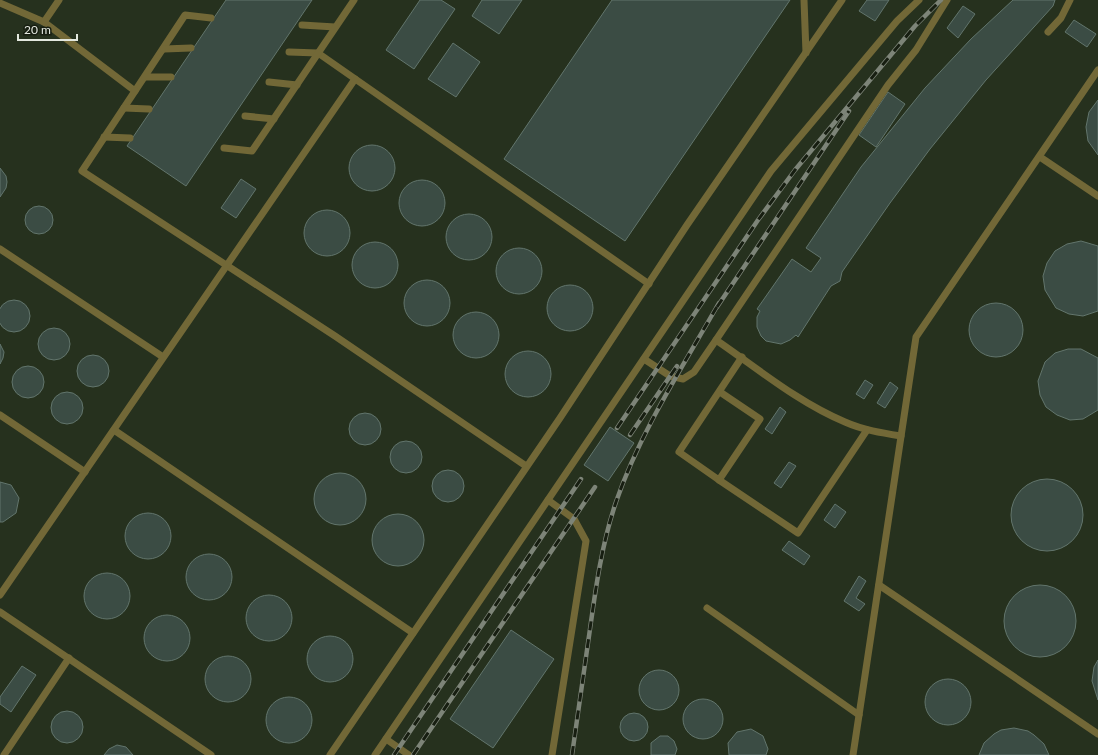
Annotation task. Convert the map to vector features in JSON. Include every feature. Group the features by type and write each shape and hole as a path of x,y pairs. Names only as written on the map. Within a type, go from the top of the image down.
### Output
{"lane":[{"path":"44,22 59,0"},
{"path":"224,148 252,151 354,0"},
{"path":"804,0 806,53"},
{"path":"330,755 842,0"},
{"path":"375,755 771,171 897,21 919,0"},
{"path":"644,359 670,376 683,379 694,372 888,86 916,50 947,0"},
{"path":"1048,32 1061,18 1070,0"},
{"path":"0,3 44,22 135,91"},
{"path":"211,18 186,15 82,171 335,336 526,466"},
{"path":"302,25 335,27"},
{"path":"164,49 191,48"},
{"path":"289,52 318,53 649,284"},
{"path":"853,755 916,337 1098,70"},
{"path":"145,77 171,77"},
{"path":"0,595 355,79"},
{"path":"269,82 297,85"},
{"path":"124,108 149,109"},
{"path":"245,116 274,118"},
{"path":"104,137 130,138"},
{"path":"1040,157 1098,196"},
{"path":"0,249 164,357"},
{"path":"716,340 807,402 844,422 867,430 901,436"},
{"path":"742,357 679,452 798,533 867,430"},
{"path":"719,480 760,419 720,392"},
{"path":"0,415 85,472"},
{"path":"114,430 413,633"},
{"path":"548,500 574,519 586,540 552,755"},
{"path":"879,584 1098,734"},
{"path":"707,608 859,715"},
{"path":"0,612 211,755"},
{"path":"4,755 69,658"},
{"path":"386,739 409,755"}],"shaded area":[{"path":"0,0 1098,0 1098,755 0,755"}],"building":[{"path":"226,0 312,0 186,186 127,146"},
{"path":"420,0 441,0 455,9 414,69 386,50"},
{"path":"482,0 522,0 499,34 472,16"},
{"path":"612,0 790,0 625,241 504,159"},
{"path":"867,0 889,0 875,21 859,11"},
{"path":"1013,0 1055,0 1053,6 986,80 930,149 842,272 840,281 831,286 798,337 796,335 790,340 781,344 766,341 761,336 757,327 757,317 760,311 757,309 792,259 811,272 821,258 806,248 861,167 925,88 971,39"},
{"path":"963,6 975,14 958,38 947,28"},
{"path":"1074,20 1096,34 1087,47 1065,32"},
{"path":"453,43 480,62 456,97 428,79"},
{"path":"888,92 905,104 876,147 859,135"},
{"path":"1098,100 1098,155 1088,141 1086,127 1089,112"},
{"path":"368,145 376,145 385,149 391,155 395,168 391,181 385,187 376,191 368,191 359,187 353,181 349,172 349,164 353,155 359,149"},
{"path":"0,168 6,176 7,182 6,188 0,197"},
{"path":"241,179 256,189 236,218 221,208"},
{"path":"418,180 426,180 435,184 441,190 445,203 441,216 435,222 426,226 418,226 409,222 403,216 399,207 399,199 403,190 409,184"},
{"path":"39,206 49,210 53,220 49,230 39,234 29,230 25,220 29,210"},
{"path":"323,210 331,210 340,214 346,220 350,233 346,246 340,252 331,256 323,256 314,252 308,246 304,237 304,229 308,220 314,214"},
{"path":"465,214 473,214 482,218 488,224 492,237 488,250 482,256 473,260 465,260 456,256 450,250 446,241 446,233 450,224 456,218"},
{"path":"1081,241 1098,246 1098,311 1083,316 1069,314 1056,308 1045,290 1043,276 1047,263 1055,251 1067,244"},
{"path":"371,242 379,242 388,246 394,252 398,265 394,278 388,284 379,288 371,288 362,284 356,278 352,269 352,261 356,252 362,246"},
{"path":"515,248 523,248 532,252 538,258 542,271 538,284 532,290 523,294 515,294 506,290 500,284 496,275 496,267 500,258 506,252"},
{"path":"423,280 431,280 440,284 446,290 450,303 446,316 440,322 431,326 423,326 414,322 408,316 404,307 404,299 408,290 414,284"},
{"path":"566,285 574,285 583,289 589,295 593,308 589,321 583,327 574,331 566,331 557,327 551,321 547,312 547,304 551,295 557,289"},
{"path":"14,300 23,303 27,307 30,316 27,325 23,329 14,332 5,329 1,325 -2,316 1,307 5,303"},
{"path":"991,303 1001,303 1011,307 1019,315 1023,325 1023,335 1019,345 1011,353 1001,357 991,357 981,353 973,345 969,335 969,325 973,315 981,307"},
{"path":"472,312 480,312 489,316 495,322 499,335 495,348 489,354 480,358 472,358 463,354 457,348 453,339 453,331 457,322 463,316"},
{"path":"51,328 57,328 67,335 70,344 69,350 63,357 57,360 51,360 41,353 38,347 38,341 45,331"},
{"path":"0,344 4,352 0,364"},
{"path":"1068,349 1081,349 1098,358 1098,410 1083,419 1070,420 1057,415 1046,407 1040,395 1038,381 1045,362 1055,353"},
{"path":"524,351 532,351 541,355 547,361 551,374 547,387 541,393 532,397 524,397 515,393 509,387 505,378 505,370 509,361 515,355"},
{"path":"90,355 96,355 106,362 109,371 108,377 102,384 96,387 90,387 80,380 77,374 77,368 84,358"},
{"path":"25,366 31,366 41,373 44,382 43,388 37,395 31,398 25,398 15,391 12,385 12,379 19,369"},
{"path":"865,380 873,385 864,399 856,394"},
{"path":"890,382 898,388 885,408 877,403"},
{"path":"64,392 70,392 80,399 83,408 82,414 76,421 70,424 64,424 54,417 51,411 51,405 58,395"},
{"path":"780,407 786,412 772,434 765,429"},
{"path":"362,413 368,413 378,420 381,429 380,435 374,442 368,445 362,445 352,438 349,432 349,426 356,416"},
{"path":"610,427 634,443 608,481 584,465"},
{"path":"403,441 409,441 419,448 422,457 421,463 415,470 409,473 403,473 393,466 390,460 390,454 397,444"},
{"path":"789,462 796,466 781,488 774,483"},
{"path":"445,470 451,470 461,477 464,486 463,492 457,499 451,502 445,502 435,495 432,489 432,483 439,473"},
{"path":"340,473 354,477 362,485 366,499 362,513 354,521 340,525 326,521 318,513 314,499 318,485 326,477"},
{"path":"1047,479 1067,485 1077,495 1083,515 1077,535 1067,545 1047,551 1027,545 1017,535 1011,515 1017,495 1027,485"},
{"path":"0,482 11,485 19,498 16,513 3,522 0,522"},
{"path":"835,504 846,512 835,528 824,520"},
{"path":"148,513 161,517 167,523 171,536 167,549 161,555 148,559 135,555 129,549 125,536 129,523 135,517"},
{"path":"398,514 412,518 420,526 424,540 420,554 412,562 398,566 384,562 376,554 372,540 376,526 384,518"},
{"path":"789,541 810,556 804,565 782,550"},
{"path":"209,554 222,558 228,564 232,577 228,590 222,596 209,600 196,596 190,590 186,577 190,564 196,558"},
{"path":"107,573 120,577 126,583 130,596 126,609 120,615 107,619 94,615 88,609 84,596 88,583 94,577"},
{"path":"859,576 866,581 856,598 865,604 859,611 844,601"},
{"path":"1040,585 1060,591 1070,601 1076,621 1070,641 1060,651 1040,657 1020,651 1010,641 1004,621 1010,601 1020,591"},
{"path":"269,595 282,599 288,605 292,618 288,631 282,637 269,641 256,637 250,631 246,618 250,605 256,599"},
{"path":"167,615 180,619 186,625 190,638 186,651 180,657 167,661 154,657 148,651 144,638 148,625 154,619"},
{"path":"511,630 554,659 493,748 450,719"},
{"path":"330,636 343,640 349,646 353,659 349,672 343,678 330,682 317,678 311,672 307,659 311,646 317,640"},
{"path":"228,656 241,660 247,666 251,679 247,692 241,698 228,702 215,698 209,692 205,679 209,666 215,660"},
{"path":"1098,660 1098,700 1092,681 1094,667"},
{"path":"22,666 36,675 11,712 0,704 0,697"},
{"path":"659,670 673,676 679,690 673,704 659,710 645,704 639,690 645,676"},
{"path":"948,679 961,683 967,689 971,702 967,715 961,721 948,725 935,721 929,715 925,702 929,689 935,683"},
{"path":"289,697 302,701 308,707 312,720 308,733 302,739 289,743 276,739 270,733 266,720 270,707 276,701"},
{"path":"703,699 717,705 723,719 717,733 703,739 689,733 683,719 689,705"},
{"path":"64,711 70,711 79,715 83,727 79,739 70,743 64,743 55,739 51,730 51,724 55,715"},
{"path":"634,713 644,717 648,727 644,737 634,741 624,737 620,727 624,717"},
{"path":"1014,728 1028,731 1034,735 1044,744 1049,755 979,755 984,743 994,734 1001,730"},
{"path":"751,729 763,736 768,749 766,755 729,755 728,743 737,732"},
{"path":"660,736 668,736 674,741 677,749 675,755 651,755 651,743"},
{"path":"117,745 126,747 133,755 104,755 109,749"}],"railway":[{"path":"617,428 758,220 795,170 915,26 941,0"},
{"path":"717,307 849,111"},
{"path":"572,755 597,581 611,517 637,450 663,400 719,303"},
{"path":"630,435 677,366"},
{"path":"394,755 581,479"},
{"path":"413,755 595,487"}]}
